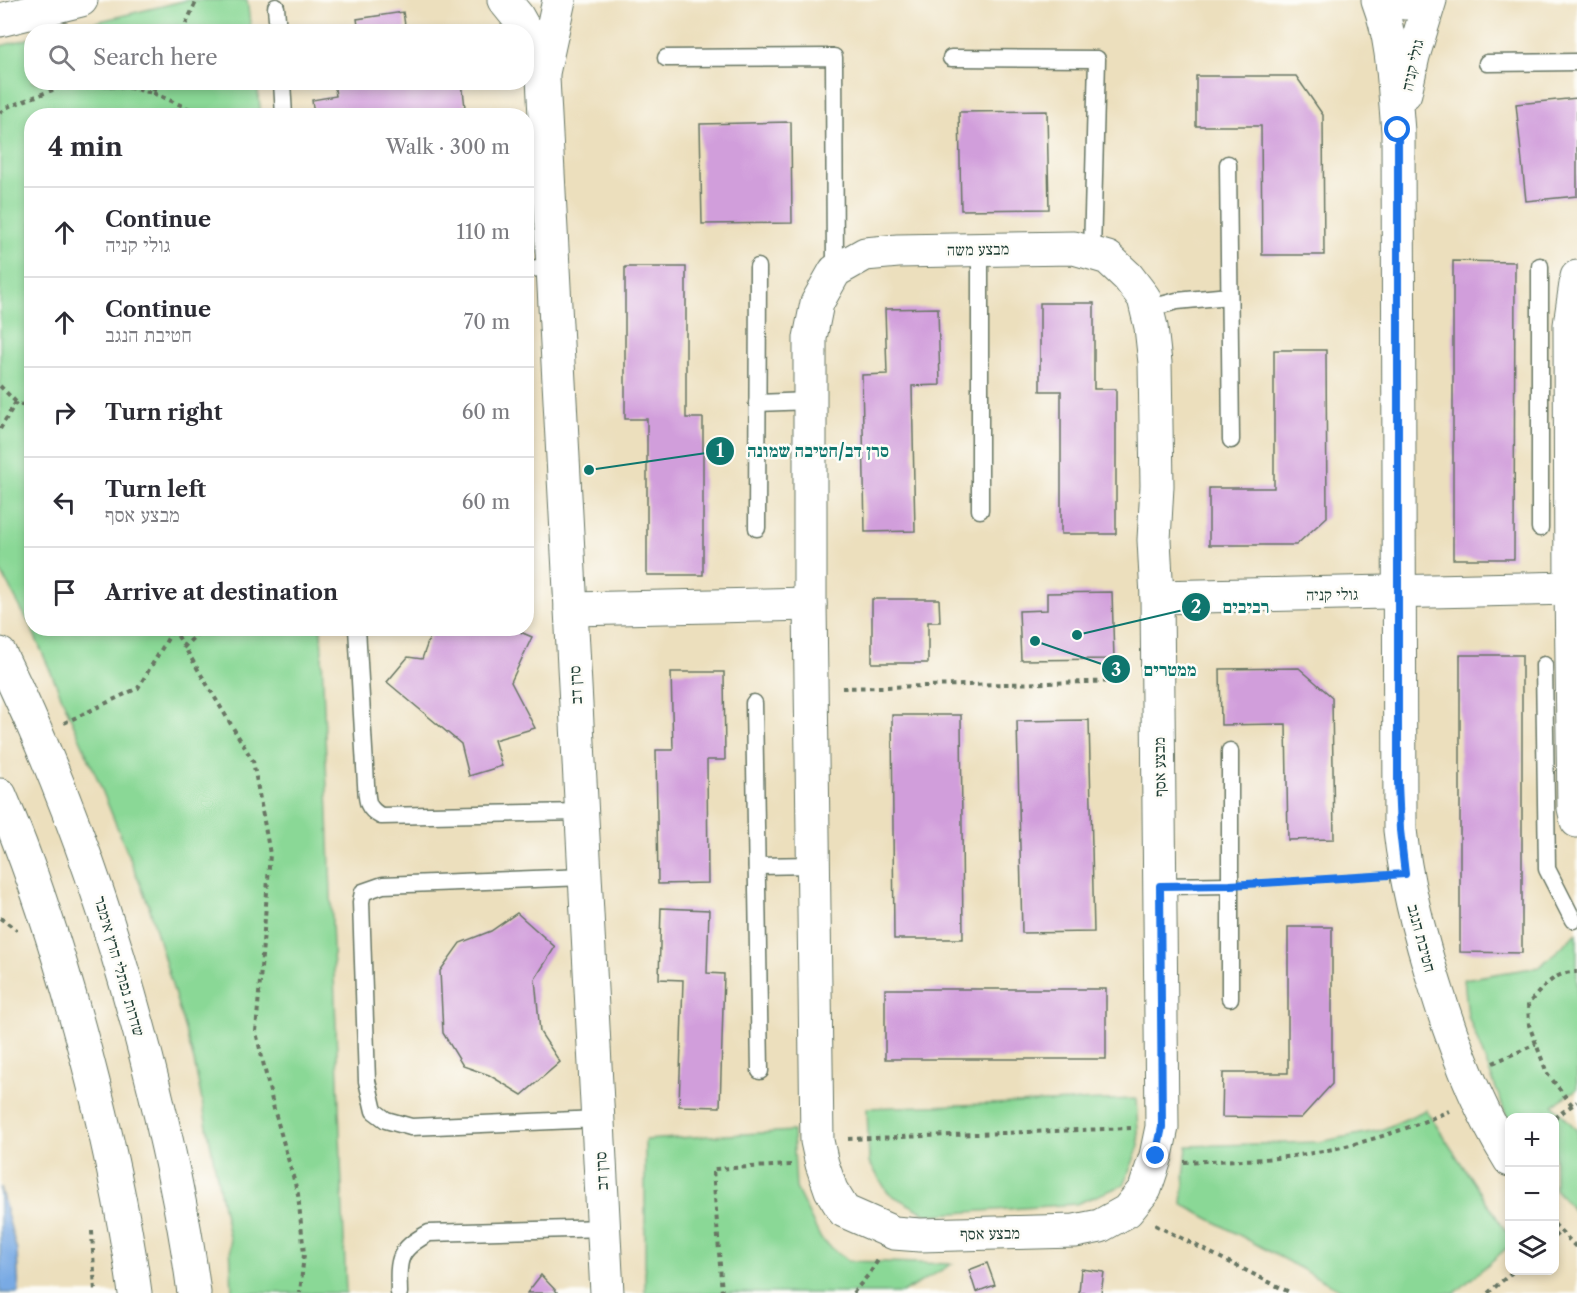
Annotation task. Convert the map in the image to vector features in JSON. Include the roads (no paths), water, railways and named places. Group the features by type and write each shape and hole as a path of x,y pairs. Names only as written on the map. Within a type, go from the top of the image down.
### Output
{"street":[{"path":"0,20 81,0"},
{"name":"סרן דב","path":"504,0 522,24"},
{"name":"סרן דב","path":"559,0 543,78 540,268 571,609 607,1293"},
{"name":"גולי קניה","path":"1378,0 1391,49 1398,130 1399,592"},
{"path":"1386,0 1405,3 1420,0"},
{"name":"גולי קניה","path":"1398,130 1413,56 1430,0"},
{"name":"סרן דב","path":"534,49 543,78"},
{"name":"מבצע משה","path":"835,271 865,254 898,250 1074,248 1108,258 1128,277 1144,298 1151,327 1155,363 1157,486 1154,540 1157,597"},
{"path":"571,609 810,604 810,338 817,303 835,271"},
{"path":"1577,277 1570,325 1555,489 1571,588 1559,704 1577,821"},
{"name":"גולי קניה","path":"1157,597 1571,588"},
{"name":"חטיבת הנגב","path":"1399,592 1398,782 1405,874 1423,947 1471,1087 1505,1152"},
{"name":"מבצע אסף","path":"810,604 820,1152 831,1190 844,1211 894,1233 920,1235 1075,1231 1101,1226 1127,1211 1145,1189 1154,1163 1162,1127 1157,597"},
{"name":"שדרות נפתלי הרץ אימבר","path":"0,654 37,735 96,884 127,981 175,1179 194,1293"},
{"path":"0,795 42,903 71,997 99,1104 118,1190 135,1293"}],"lane":[{"path":"276,7 277,24"},
{"path":"666,58 834,57 835,271"},
{"path":"951,58 1097,59 1092,253"},
{"path":"1487,63 1577,62"},
{"path":"282,90 284,108"},
{"path":"1228,164 1231,440"},
{"path":"980,249 980,510"},
{"path":"1540,266 1555,489 1540,528"},
{"path":"757,528 758,267"},
{"path":"1146,309 1177,301 1229,296"},
{"path":"757,403 810,401"},
{"path":"357,636 367,800 371,811 381,816 582,812"},
{"path":"1544,665 1559,704 1547,869 1573,920"},
{"path":"754,703 760,1071"},
{"path":"1230,751 1230,998"},
{"path":"757,866 814,865"},
{"path":"585,877 383,885 363,892 361,902 367,1081 374,1111 386,1120 411,1127 598,1119"},
{"path":"1160,886 1230,885"},
{"path":"399,1293 398,1269 401,1254 413,1242 429,1233 604,1228"}],"water":[{"path":"0,1187 17,1251 19,1293 0,1293"}],"place":[{"name":"סרן דב/חטיבה שמונה","path":"589,470"},
{"name":"רביבים","path":"1077,635"},
{"name":"ממטרים","path":"1035,641"}]}
